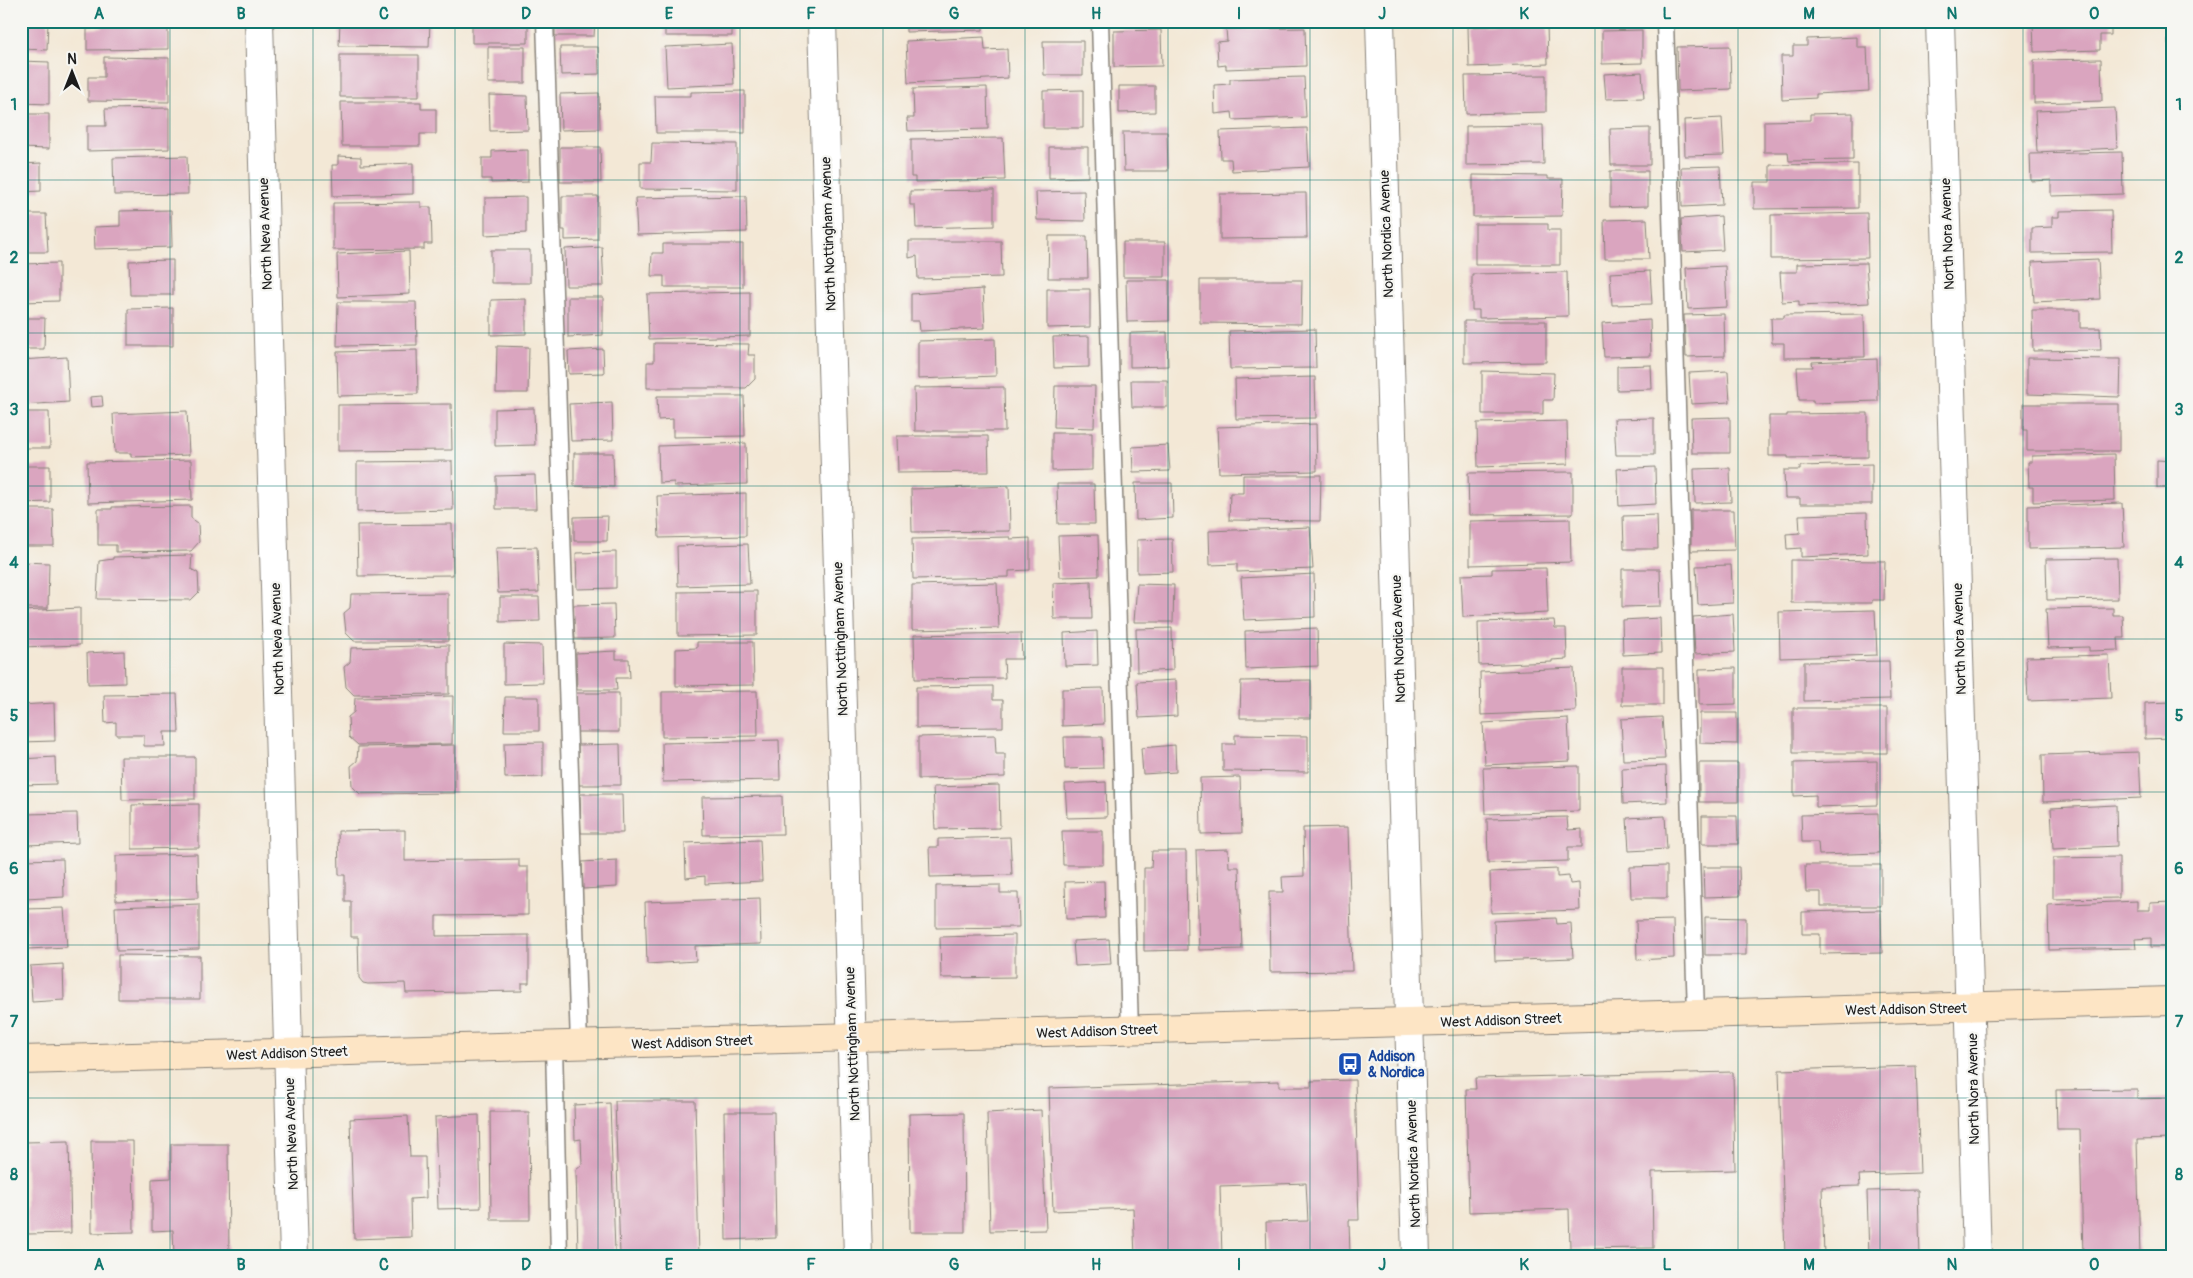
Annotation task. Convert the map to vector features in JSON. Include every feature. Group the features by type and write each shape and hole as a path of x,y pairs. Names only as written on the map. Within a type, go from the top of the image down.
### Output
{"street":[{"name":"North Neva Avenue","path":"259,21 294,1257"},
{"name":"North Nottingham Avenue","path":"822,21 858,1257"},
{"name":"North Nordica Avenue","path":"1380,21 1416,1257"},
{"name":"North Nora Avenue","path":"1940,21 1977,1257"},
{"name":"West Addison Street","path":"21,1060 2172,1001"}],"lane":[{"path":"545,21 566,1045 559,1257"},
{"path":"1100,21 1130,1030"},
{"path":"1665,21 1696,1014"}],"building":[{"path":"21,21 48,21 47,50 21,49"},
{"path":"101,21 168,21 168,49 87,50 87,29 102,28"},
{"path":"340,21 430,21 429,47 339,46"},
{"path":"472,21 528,21 528,43 472,43"},
{"path":"555,21 595,21 594,36 555,36"},
{"path":"665,21 732,21 732,36 665,36"},
{"path":"906,21 983,21 983,30 906,32"},
{"path":"1771,21 1842,21 1842,23 1771,24"},
{"path":"2033,21 2111,21 2111,35 2100,35 2100,50 2034,52"},
{"path":"2167,21 2172,21 2172,44 2168,44"},
{"path":"1547,24 1548,64 1469,67 1468,27"},
{"path":"1305,28 1306,66 1226,69 1226,65 1218,66 1217,42 1227,41 1226,29"},
{"path":"1161,30 1162,66 1114,67 1114,31"},
{"path":"1642,30 1642,63 1602,64 1602,31"},
{"path":"984,37 985,50 1007,49 1008,78 908,83 906,41"},
{"path":"1857,37 1857,47 1867,47 1869,91 1816,94 1816,98 1782,100 1781,56 1793,56 1793,46 1807,46 1807,39"},
{"path":"1043,41 1083,41 1083,75 1044,75"},
{"path":"732,44 734,84 667,87 665,47"},
{"path":"1730,46 1731,89 1678,91 1677,47"},
{"path":"488,47 525,47 525,83 488,83"},
{"path":"560,47 598,47 599,74 561,75"},
{"path":"340,55 419,55 419,97 340,97"},
{"path":"2170,55 2172,55 2172,94 2168,94"},
{"path":"104,57 169,58 169,102 88,101 88,77 104,77"},
{"path":"2101,59 2102,101 2034,103 2034,60"},
{"path":"21,61 49,62 49,104 21,103"},
{"path":"1642,72 1644,98 1606,99 1604,74"},
{"path":"1546,75 1546,112 1466,114 1465,76"},
{"path":"1304,77 1306,117 1233,120 1232,112 1215,114 1214,85 1230,84 1230,79"},
{"path":"1119,86 1155,86 1155,112 1119,113"},
{"path":"987,87 988,129 908,131 907,118 914,118 913,89"},
{"path":"1083,90 1083,128 1043,128 1043,91"},
{"path":"745,91 745,133 656,133 655,96 691,96 691,92"},
{"path":"599,93 600,129 561,130 560,94"},
{"path":"489,95 527,96 528,130 490,131"},
{"path":"341,102 421,102 421,109 436,109 436,134 420,134 420,146 342,146"},
{"path":"2169,107 2172,107 2172,141 2169,142"},
{"path":"169,108 169,149 87,151 87,126 106,126 105,109"},
{"path":"2115,108 2117,148 2037,152 2035,111"},
{"path":"1853,113 1853,160 1789,161 1788,152 1764,152 1764,121 1810,120 1810,114"},
{"path":"21,114 49,114 49,149 21,148"},
{"path":"1722,118 1724,155 1685,156 1684,120"},
{"path":"1543,125 1544,164 1466,165 1466,126"},
{"path":"1307,128 1309,167 1232,171 1231,159 1221,159 1220,131"},
{"path":"1650,128 1650,165 1611,165 1610,129"},
{"path":"1123,132 1167,132 1168,171 1124,171"},
{"path":"1003,138 1005,180 915,182 915,177 911,177 911,139"},
{"path":"652,143 737,144 737,190 640,189 640,162 651,162"},
{"path":"560,147 600,147 601,182 560,182"},
{"path":"1049,147 1088,147 1088,177 1049,178"},
{"path":"528,150 528,182 491,183 491,179 482,179 482,158 492,158 492,151"},
{"path":"2122,152 2123,194 2051,196 2051,180 2031,181 2030,154"},
{"path":"187,156 188,194 114,195 113,158"},
{"path":"338,156 361,157 361,165 413,163 413,194 333,196 332,165 338,165"},
{"path":"41,163 41,191 21,192 21,164"},
{"path":"1858,164 1858,208 1754,209 1754,182 1770,182 1770,165"},
{"path":"1720,166 1722,205 1682,207 1681,167"},
{"path":"1610,171 1648,171 1648,206 1610,207"},
{"path":"1473,175 1548,176 1548,179 1563,179 1562,216 1473,217"},
{"path":"994,190 994,226 916,228 915,205 910,205 910,191"},
{"path":"1084,191 1085,221 1037,220 1036,192"},
{"path":"1306,193 1307,238 1220,239 1220,194"},
{"path":"562,196 598,196 598,239 565,240 565,230 562,230"},
{"path":"746,196 747,232 637,235 635,198"},
{"path":"526,197 526,233 485,235 485,198"},
{"path":"421,202 421,207 431,207 432,244 424,244 424,249 333,250 333,203"},
{"path":"171,210 172,247 95,249 94,227 120,226 120,211"},
{"path":"2111,210 2112,252 2032,253 2032,228 2052,227 2052,217 2059,217 2059,211"},
{"path":"1867,213 1868,258 1771,259 1771,215"},
{"path":"21,214 46,214 48,252 21,252"},
{"path":"1721,216 1723,250 1683,252 1681,219"},
{"path":"1647,219 1649,259 1605,259 1604,220"},
{"path":"1475,224 1548,224 1548,230 1560,230 1560,265 1475,265"},
{"path":"1049,236 1087,236 1088,278 1048,278"},
{"path":"909,241 1001,241 1002,277 918,279 917,256 909,258"},
{"path":"1123,242 1165,242 1165,277 1123,277"},
{"path":"663,244 743,244 743,287 664,287 664,276 651,276 652,253 663,253"},
{"path":"602,247 604,286 566,286 565,249"},
{"path":"491,250 530,250 530,283 491,283"},
{"path":"409,251 410,294 338,297 337,254"},
{"path":"2167,258 2172,258 2172,294 2167,294"},
{"path":"2098,259 2100,299 2034,302 2032,262"},
{"path":"173,260 173,295 130,295 129,261"},
{"path":"59,263 59,301 21,302 21,264"},
{"path":"1866,263 1869,303 1799,306 1799,301 1782,302 1780,272 1797,272 1797,264"},
{"path":"1725,266 1727,307 1688,309 1686,268"},
{"path":"1650,271 1652,304 1612,305 1610,273"},
{"path":"1567,272 1568,316 1479,318 1479,310 1472,310 1472,274"},
{"path":"1126,280 1169,280 1169,321 1127,322"},
{"path":"1200,280 1302,280 1301,324 1200,323"},
{"path":"983,289 985,328 920,331 919,321 911,321 911,294"},
{"path":"1047,289 1090,289 1090,327 1047,328"},
{"path":"750,292 750,336 649,339 647,294"},
{"path":"568,297 603,297 603,335 568,337"},
{"path":"526,299 526,334 491,335 491,300"},
{"path":"338,302 416,302 417,345 337,346"},
{"path":"173,308 173,346 128,346 128,309"},
{"path":"2032,310 2080,310 2080,328 2100,328 2101,350 2033,351"},
{"path":"1724,314 1725,356 1686,357 1684,315"},
{"path":"1864,314 1865,357 1784,358 1784,343 1772,343 1771,318 1784,318 1784,315"},
{"path":"21,318 45,318 44,349 21,349"},
{"path":"1650,320 1651,356 1604,357 1602,323"},
{"path":"1464,321 1546,321 1546,362 1464,363"},
{"path":"1315,329 1316,368 1230,369 1229,331"},
{"path":"1167,332 1168,366 1130,367 1130,333"},
{"path":"1089,336 1089,367 1054,368 1053,337"},
{"path":"995,339 996,376 918,379 918,341"},
{"path":"654,343 749,344 748,355 755,355 755,379 746,388 647,388 647,362 654,362"},
{"path":"497,346 529,347 528,393 496,393"},
{"path":"603,349 604,373 569,374 568,351"},
{"path":"417,350 418,394 338,396 337,352"},
{"path":"67,357 69,402 21,405 21,360"},
{"path":"2027,358 2121,359 2120,397 2027,394"},
{"path":"1877,359 1878,401 1813,403 1813,400 1799,400 1797,367 1813,367 1812,362"},
{"path":"1651,365 1652,389 1617,390 1617,366"},
{"path":"1482,371 1554,373 1553,400 1543,400 1543,414 1482,414"},
{"path":"1728,371 1730,402 1691,404 1689,373"},
{"path":"1315,377 1316,418 1236,419 1235,379"},
{"path":"1131,380 1167,380 1167,407 1132,407"},
{"path":"1055,386 1095,386 1094,428 1054,427"},
{"path":"1004,387 1005,431 915,431 914,388"},
{"path":"102,396 103,406 91,407 90,397"},
{"path":"657,396 744,396 745,436 673,437 673,419 658,420"},
{"path":"612,402 613,440 571,441 569,404"},
{"path":"451,404 452,450 338,451 338,405"},
{"path":"2023,404 2119,404 2119,451 2027,451 2027,430 2023,430"},
{"path":"534,408 535,445 495,446 495,409"},
{"path":"187,411 189,455 131,457 131,453 115,453 113,414"},
{"path":"21,412 49,412 50,448 21,448"},
{"path":"1868,413 1868,457 1788,458 1788,456 1769,456 1769,416"},
{"path":"1730,417 1730,453 1692,453 1691,418"},
{"path":"1654,418 1654,455 1616,455 1614,419"},
{"path":"1567,421 1568,464 1478,467 1477,423"},
{"path":"1316,424 1317,471 1219,473 1217,427"},
{"path":"1052,433 1092,433 1092,470 1052,471"},
{"path":"897,436 988,436 989,472 898,473"},
{"path":"746,443 747,484 674,486 674,482 659,483 658,446"},
{"path":"1168,445 1170,471 1133,472 1132,447"},
{"path":"574,453 613,453 614,487 574,486"},
{"path":"2114,454 2115,500 2033,502 2033,487 2029,487 2028,462 2032,462 2032,456"},
{"path":"191,460 192,500 88,503 87,462"},
{"path":"2157,460 2172,461 2172,488 2157,488"},
{"path":"452,461 453,510 357,512 357,462"},
{"path":"1872,464 1872,504 1800,504 1800,498 1785,498 1784,470 1800,470 1800,466"},
{"path":"21,466 50,466 50,502 21,503"},
{"path":"1655,467 1656,504 1619,506 1617,469"},
{"path":"1730,468 1731,502 1695,503 1694,469"},
{"path":"1573,472 1573,514 1469,515 1468,473"},
{"path":"535,475 536,509 496,509 496,476"},
{"path":"1243,475 1321,475 1320,521 1229,520 1230,493 1243,493"},
{"path":"1135,483 1172,483 1173,518 1136,520"},
{"path":"1057,484 1094,484 1095,524 1058,524"},
{"path":"1009,486 1010,531 912,532 911,489"},
{"path":"746,493 746,536 659,538 657,496"},
{"path":"2122,503 2124,547 2028,549 2028,506"},
{"path":"191,506 191,518 198,523 199,542 191,551 116,552 116,545 98,545 98,509 112,509 112,507"},
{"path":"21,509 53,509 54,546 21,546"},
{"path":"1691,510 1734,510 1735,550 1691,551"},
{"path":"1867,513 1868,554 1801,557 1801,548 1787,549 1786,534 1800,533 1799,515"},
{"path":"1657,515 1658,549 1624,549 1623,516"},
{"path":"608,516 607,541 574,541 574,517"},
{"path":"1570,519 1571,562 1470,565 1470,521"},
{"path":"452,524 453,575 358,576 357,525"},
{"path":"1310,527 1313,569 1237,572 1237,564 1210,565 1209,531"},
{"path":"1098,535 1099,576 1060,577 1058,536"},
{"path":"1010,537 1010,539 1030,538 1030,570 1009,571 1009,577 913,579 912,539"},
{"path":"1172,539 1173,572 1137,573 1137,540"},
{"path":"748,544 750,584 678,586 677,546"},
{"path":"537,547 539,592 498,593 496,548"},
{"path":"616,552 616,588 577,589 576,553"},
{"path":"192,555 191,569 198,573 199,592 191,600 97,599 99,561 113,559 113,557"},
{"path":"2117,558 2118,599 2047,600 2046,559"},
{"path":"1791,560 1885,561 1884,600 1872,600 1872,603 1791,603"},
{"path":"21,562 49,563 48,608 21,608"},
{"path":"1731,565 1733,603 1698,605 1696,566"},
{"path":"1546,568 1548,613 1463,617 1461,575 1492,574 1492,569"},
{"path":"1622,569 1660,569 1661,606 1622,607"},
{"path":"1314,574 1315,617 1244,620 1241,578"},
{"path":"1091,581 1092,619 1054,619 1053,583"},
{"path":"997,583 999,628 912,630 912,585"},
{"path":"1137,584 1174,585 1173,622 1134,622"},
{"path":"757,591 757,635 678,636 678,592"},
{"path":"448,593 448,641 354,641 346,633 344,613 350,608 351,594"},
{"path":"500,597 539,597 540,621 500,622"},
{"path":"614,604 615,638 575,639 573,605"},
{"path":"80,608 80,645 21,647 21,611"},
{"path":"2113,608 2113,615 2123,615 2124,638 2118,638 2119,650 2089,651 2089,647 2048,648 2046,609"},
{"path":"1875,610 1877,655 1780,658 1779,612"},
{"path":"1733,614 1735,652 1695,654 1693,617"},
{"path":"1660,618 1661,653 1623,655 1622,620"},
{"path":"1554,620 1555,628 1566,628 1567,659 1552,660 1552,662 1479,665 1478,622"},
{"path":"1172,628 1173,670 1137,672 1136,629"},
{"path":"1317,628 1318,666 1246,669 1245,631"},
{"path":"1097,631 1098,665 1065,666 1064,633"},
{"path":"1021,633 1022,659 1004,659 1005,678 915,679 914,635"},
{"path":"697,642 753,642 754,685 676,686 676,649 697,648"},
{"path":"504,644 542,645 543,683 504,684"},
{"path":"449,645 449,694 354,695 346,687 344,667 350,662 351,648"},
{"path":"124,651 125,683 88,684 87,653"},
{"path":"616,651 616,659 629,659 630,678 616,678 617,690 577,690 576,653"},
{"path":"2109,655 2111,698 2028,701 2026,657"},
{"path":"1889,661 1890,699 1804,701 1804,662"},
{"path":"1622,667 1663,667 1663,705 1622,705"},
{"path":"1574,668 1576,711 1481,715 1480,672"},
{"path":"1736,668 1736,704 1699,705 1699,669"},
{"path":"1176,680 1177,716 1139,718 1137,682"},
{"path":"1311,680 1311,718 1240,718 1241,681"},
{"path":"993,686 993,700 1003,700 1003,727 916,728 916,687"},
{"path":"1103,688 1104,724 1062,726 1062,689"},
{"path":"757,691 758,736 662,737 662,692"},
{"path":"575,693 619,693 619,732 576,732"},
{"path":"177,694 179,732 164,732 165,746 144,746 144,735 116,735 116,722 105,723 104,695"},
{"path":"453,696 452,744 358,745 349,737 348,717 354,712 355,698"},
{"path":"505,697 539,697 539,731 504,731"},
{"path":"2172,702 2172,738 2145,739 2145,703"},
{"path":"54,703 55,741 21,742 21,705"},
{"path":"1793,708 1887,708 1887,753 1793,753"},
{"path":"1700,713 1737,713 1737,744 1700,743"},
{"path":"1662,717 1665,759 1623,760 1621,719"},
{"path":"1568,718 1570,761 1485,765 1483,723"},
{"path":"995,735 996,754 1005,754 1005,777 918,779 918,737"},
{"path":"1235,735 1308,736 1308,772 1223,771 1223,744 1235,744"},
{"path":"1064,737 1102,737 1103,768 1065,769"},
{"path":"779,740 780,780 663,782 662,743"},
{"path":"543,742 543,777 505,778 504,743"},
{"path":"620,744 621,785 578,785 578,745"},
{"path":"455,745 455,793 360,794 352,786 351,766 357,761 358,747"},
{"path":"1175,745 1176,772 1143,774 1141,748"},
{"path":"2139,752 2141,798 2043,802 2042,755"},
{"path":"55,757 56,784 21,785 21,759"},
{"path":"121,757 195,757 195,799 122,800"},
{"path":"1877,761 1877,805 1816,807 1816,795 1794,796 1794,763"},
{"path":"1699,763 1738,763 1738,802 1699,802"},
{"path":"1579,766 1579,811 1485,814 1483,768"},
{"path":"1666,766 1667,802 1623,804 1622,768"},
{"path":"1240,777 1242,833 1201,834 1200,778"},
{"path":"1106,782 1107,817 1067,818 1065,784"},
{"path":"999,785 1000,828 935,829 933,787"},
{"path":"580,794 622,794 623,833 581,833"},
{"path":"782,796 783,834 703,835 702,797"},
{"path":"199,804 199,848 132,849 132,805"},
{"path":"2116,805 2117,846 2053,849 2051,808"},
{"path":"77,813 78,843 25,845 24,814"},
{"path":"1878,813 1879,853 1819,855 1818,842 1802,842 1801,815"},
{"path":"1665,816 1667,849 1629,851 1627,818"},
{"path":"1702,816 1737,816 1738,844 1702,844"},
{"path":"1567,817 1568,830 1582,829 1582,847 1568,847 1568,861 1488,863 1487,819"},
{"path":"1348,827 1352,971 1270,972 1269,892 1283,892 1282,877 1304,876 1303,828"},
{"path":"405,830 405,861 519,859 519,867 528,867 528,915 436,916 436,936 529,935 529,983 522,983 522,991 406,993 405,983 368,984 363,983 359,978 358,937 351,937 351,901 345,901 345,875 339,875 338,831"},
{"path":"1062,831 1103,831 1103,865 1063,865"},
{"path":"1010,837 1012,875 930,877 929,847 938,847 938,839"},
{"path":"760,840 762,881 705,884 705,876 686,878 685,843"},
{"path":"1228,849 1229,867 1239,867 1242,949 1199,950 1196,850"},
{"path":"1152,851 1186,851 1187,950 1144,951 1144,868 1151,868"},
{"path":"197,854 198,898 116,901 116,856"},
{"path":"2119,857 2119,898 2053,899 2053,858"},
{"path":"63,859 64,897 25,899 23,860"},
{"path":"617,860 617,887 583,889 582,862"},
{"path":"1805,865 1881,865 1881,906 1821,906 1821,892 1806,892"},
{"path":"1667,866 1667,898 1631,898 1630,867"},
{"path":"1703,867 1739,867 1740,896 1704,897"},
{"path":"1557,869 1557,877 1569,876 1570,884 1579,883 1580,910 1491,913 1490,872"},
{"path":"1104,881 1105,918 1066,919 1065,882"},
{"path":"1000,885 1000,893 1018,893 1019,927 936,928 936,886"},
{"path":"760,898 761,944 695,946 696,961 647,964 645,902"},
{"path":"2137,901 2137,910 2150,910 2150,903 2172,902 2172,947 2151,947 2151,938 2135,939 2136,948 2049,950 2048,905"},
{"path":"199,904 199,949 117,951 115,907"},
{"path":"64,908 67,947 28,949 25,909"},
{"path":"1881,910 1882,953 1820,954 1820,934 1802,934 1802,912"},
{"path":"1705,917 1746,918 1746,955 1705,955"},
{"path":"1556,918 1557,924 1571,923 1573,958 1495,961 1494,921"},
{"path":"1673,920 1674,958 1637,960 1636,921"},
{"path":"1015,935 1015,977 941,978 940,937"},
{"path":"1109,939 1111,964 1075,966 1073,941"},
{"path":"118,955 200,956 200,999 118,999"},
{"path":"63,964 64,1000 32,1002 30,966"},
{"path":"1916,1066 1920,1173 1859,1175 1860,1186 1822,1187 1824,1257 1785,1257 1779,1070"},
{"path":"1733,1072 1735,1170 1652,1172 1653,1248 1570,1249 1569,1209 1469,1212 1466,1089 1476,1089 1475,1078"},
{"path":"1355,1080 1359,1220 1349,1220 1350,1257 1267,1257 1266,1222 1308,1221 1306,1183 1220,1186 1222,1257 1135,1257 1133,1208 1053,1211 1049,1088 1279,1081 1279,1087 1311,1087 1311,1081"},
{"path":"2137,1089 2137,1099 2172,1098 2172,1139 2137,1140 2140,1256 2083,1257 2080,1129 2057,1129 2056,1090"},
{"path":"615,1101 695,1101 699,1257 655,1257 655,1254 620,1256"},
{"path":"610,1103 615,1252 578,1253 576,1170 582,1165 581,1139 575,1140 574,1105"},
{"path":"1041,1110 1046,1230 990,1231 987,1113"},
{"path":"490,1112 529,1112 530,1220 491,1220"},
{"path":"724,1112 774,1112 776,1238 726,1240"},
{"path":"964,1113 965,1232 910,1232 909,1114"},
{"path":"479,1115 481,1208 438,1209 435,1117"},
{"path":"408,1116 410,1157 425,1157 426,1198 410,1199 411,1237 354,1239 350,1119"},
{"path":"69,1141 71,1233 28,1234 25,1142"},
{"path":"91,1141 133,1141 134,1232 92,1233"},
{"path":"171,1144 228,1144 229,1257 174,1257 173,1230 152,1231 152,1179 171,1178"},
{"path":"1918,1190 1920,1257 1869,1257 1867,1191"}],"place":[{"name":"Addison & Nordica","path":"1350,1064"}]}
